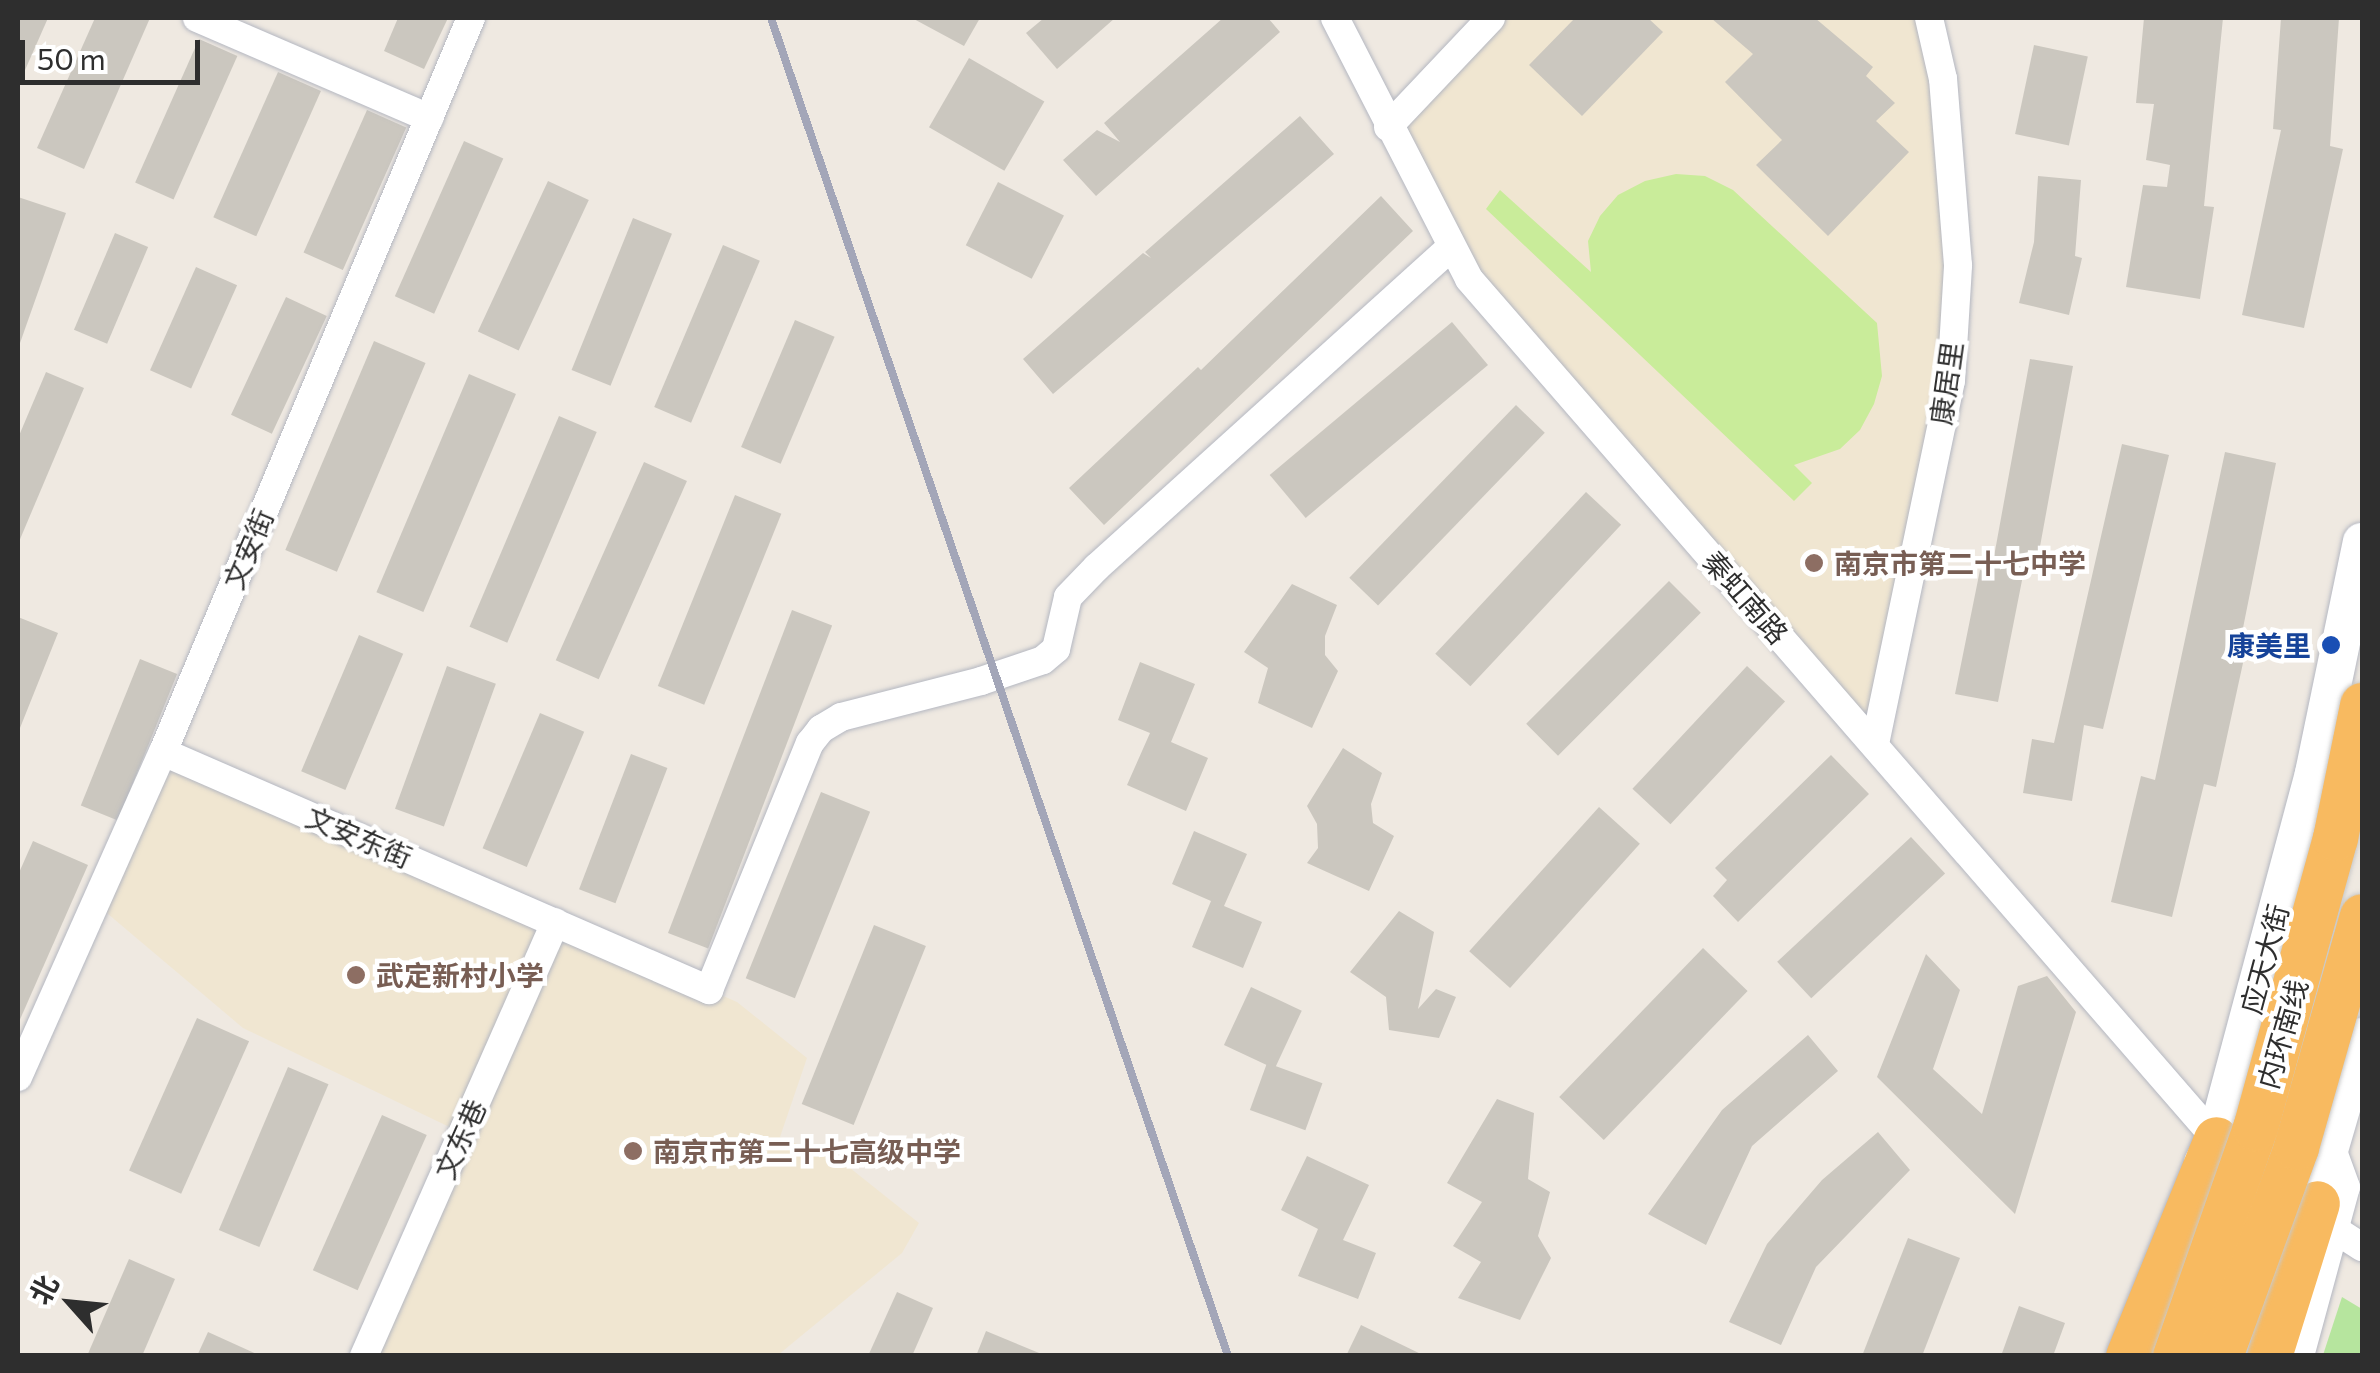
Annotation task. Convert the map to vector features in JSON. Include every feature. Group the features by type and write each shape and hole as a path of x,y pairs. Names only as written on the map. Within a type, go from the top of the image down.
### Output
{"highway":[{"name":"内环南线","path":"2135,1352 2255,1128 2335,838 2362,704"},
{"name":"内环南线","path":"2220,1356 2296,1147 2362,916"},
{"path":"2135,1352 2216,1139"},
{"path":"2269,1356 2342,1230"}],"main road":[{"name":"应天大街","path":"2216,1139 2314,773 2362,542"},
{"path":"2255,1356 2342,1230 2333,1151 2362,1037"}],"street":[{"path":"197,18 429,118"},
{"name":"文安街","path":"18,1077 164,752 471,18"},
{"name":"秦虹南路","path":"1334,18 1469,279 2216,1139 2342,1230"},
{"path":"1388,128 1491,18"},
{"name":"康居里","path":"1875,744 1950,380 1958,265 1943,80 1928,18"},
{"name":"文安东街","path":"164,752 709,990 810,743 821,729 841,717 981,681 1042,660 1056,649 1068,596 1097,566 1450,248"},
{"name":"文东巷","path":"364,1356 555,922"},
{"path":"2300,1356 2342,1230"}],"shaded area":[{"name":"南京市第二十七中学","path":"1491,18 1928,18 1958,265 1875,744 1469,279 1388,127"},
{"name":"南京市第二十七高级中学","path":"163,752 737,1002 807,1058 780,1137 845,1164 919,1223 902,1253 778,1355 364,1355 462,1133 243,1028 95,903"}],"green space":[{"path":"1676,174 1705,176 1733,190 1877,323 1882,376 1874,404 1860,430 1840,449 1794,465 1812,483 1794,501 1486,209 1500,190 1591,272 1588,241 1600,216 1618,195 1645,181"},
{"path":"2342,1297 2362,1309 2362,1355 2323,1355"}],"building":[{"path":"18,18 48,18 18,86"},
{"path":"95,18 150,18 84,169 37,148"},
{"path":"398,18 448,18 424,69 384,51"},
{"path":"912,18 980,18 964,46"},
{"path":"1044,18 1115,18 1057,69 1026,33"},
{"path":"1223,18 1268,18 1280,32 1096,196 1063,160 1097,130 1120,142 1104,123"},
{"path":"1575,18 1648,18 1663,32 1582,116 1529,65"},
{"path":"1711,18 1815,18 1873,67 1866,76 1895,103 1876,121 1909,152 1828,236 1756,165 1782,140 1725,82 1753,54"},
{"path":"2144,18 2223,18 2204,206 2214,207 2200,299 2126,287 2143,185 2167,187 2170,165 2146,160 2154,104 2136,103"},
{"path":"2281,18 2339,18 2330,146 2343,149 2304,328 2242,315 2281,130 2273,129"},
{"path":"199,39 237,56 174,200 135,182"},
{"path":"2034,45 2088,56 2069,145 2015,134"},
{"path":"969,58 1044,102 1004,171 929,127"},
{"path":"278,72 321,91 256,236 213,217"},
{"path":"367,110 406,127 343,270 304,253"},
{"path":"1300,116 1334,154 1053,394 1023,359 1143,253 1151,258 1145,252"},
{"path":"464,141 503,158 434,314 395,296"},
{"path":"2038,176 2081,180 2075,256 2082,258 2069,315 2019,303 2034,242"},
{"path":"548,181 589,200 519,350 478,331"},
{"path":"998,182 1064,216 1032,279 966,245"},
{"path":"1381,196 1413,231 1104,525 1069,488 1198,367 1201,370"},
{"path":"18,197 66,213 20,343 18,342"},
{"path":"633,218 672,234 611,386 572,370"},
{"path":"115,233 148,247 107,344 74,330"},
{"path":"723,245 760,261 691,423 654,407"},
{"path":"196,267 237,285 191,389 150,370"},
{"path":"286,297 327,316 272,434 231,415"},
{"path":"795,320 835,337 781,464 741,447"},
{"path":"1452,322 1488,365 1306,518 1270,475"},
{"path":"374,341 426,363 337,572 285,550"},
{"path":"2030,359 2073,366 2039,552 2028,550 1998,702 1955,694 1980,570 1991,573"},
{"path":"46,372 84,388 18,544 18,438"},
{"path":"469,374 516,394 423,612 376,592"},
{"path":"1516,405 1545,433 1378,605 1349,578"},
{"path":"559,416 597,432 507,643 470,627"},
{"path":"2122,444 2169,455 2103,729 2084,725 2072,801 2023,793 2032,739 2054,743"},
{"path":"2225,452 2276,463 2241,638 2248,640 2216,787 2204,784 2172,917 2111,902 2141,776 2155,780"},
{"path":"644,462 687,481 599,679 556,660"},
{"path":"1586,492 1621,525 1470,686 1435,654"},
{"path":"735,495 781,514 704,705 658,686"},
{"path":"1669,581 1701,613 1558,756 1526,724"},
{"path":"1292,584 1337,605 1325,636 1325,655 1338,671 1312,728 1258,703 1268,668 1244,652"},
{"path":"792,610 832,625 708,948 668,933"},
{"path":"18,617 58,633 18,733"},
{"path":"359,635 403,654 345,790 301,771"},
{"path":"140,659 177,674 118,820 81,805"},
{"path":"1140,662 1195,684 1171,742 1208,758 1186,811 1127,785 1150,733 1118,720"},
{"path":"447,666 496,684 444,827 395,809"},
{"path":"1747,666 1785,701 1670,824 1632,789"},
{"path":"540,713 584,732 527,867 483,848"},
{"path":"1343,748 1382,773 1371,804 1373,823 1394,836 1369,891 1307,863 1318,848 1317,824 1307,806"},
{"path":"631,754 667,768 615,903 579,889"},
{"path":"1831,755 1869,794 1738,922 1713,896 1727,880 1715,868"},
{"path":"821,792 870,812 795,998 746,978"},
{"path":"1599,807 1640,844 1510,988 1469,951"},
{"path":"1194,831 1247,854 1224,906 1262,922 1243,968 1192,947 1211,901 1172,884"},
{"path":"1911,837 1945,874 1811,998 1777,962"},
{"path":"33,841 88,865 18,1024 18,875"},
{"path":"1399,911 1434,932 1418,1009 1436,989 1456,997 1439,1038 1389,1030 1386,997 1350,972"},
{"path":"874,925 926,946 854,1125 802,1104"},
{"path":"1703,948 1748,991 1604,1140 1559,1097"},
{"path":"1926,954 1960,990 1933,1069 1982,1114 2018,986 2047,976 2076,1012 2015,1214 1877,1077"},
{"path":"1251,987 1302,1011 1275,1069 1224,1045"},
{"path":"197,1018 249,1041 181,1194 129,1171"},
{"path":"1808,1035 1838,1071 1752,1146 1706,1245 1648,1214 1722,1110"},
{"path":"1267,1063 1322,1083 1305,1130 1250,1110"},
{"path":"288,1067 329,1084 259,1247 219,1230"},
{"path":"1497,1099 1534,1113 1528,1179 1550,1192 1538,1236 1551,1258 1520,1320 1458,1298 1481,1262 1453,1246 1482,1202 1447,1183"},
{"path":"382,1115 427,1135 358,1290 313,1270"},
{"path":"1878,1132 1910,1170 1816,1267 1781,1345 1729,1322 1767,1244 1822,1180"},
{"path":"1307,1156 1369,1185 1343,1240 1376,1253 1358,1299 1298,1276 1318,1229 1281,1210"},
{"path":"1908,1238 1960,1258 1922,1356 1862,1356"},
{"path":"129,1259 175,1279 142,1356 87,1356"},
{"path":"897,1292 933,1308 912,1356 868,1356"},
{"path":"2019,1306 2065,1323 2053,1356 2001,1356"},
{"path":"1361,1325 1425,1356 1346,1356"},
{"path":"986,1331 1044,1355 1044,1356 976,1356"},
{"path":"208,1332 261,1356 197,1356"}],"railway":[{"path":"771,18 1228,1356"}],"place":[{"name":"南京市第二十七中学","path":"1814,563"},
{"name":"康美里","path":"2331,645"},
{"name":"武定新村小学","path":"356,975"},
{"name":"南京市第二十七高级中学","path":"633,1151"}]}
